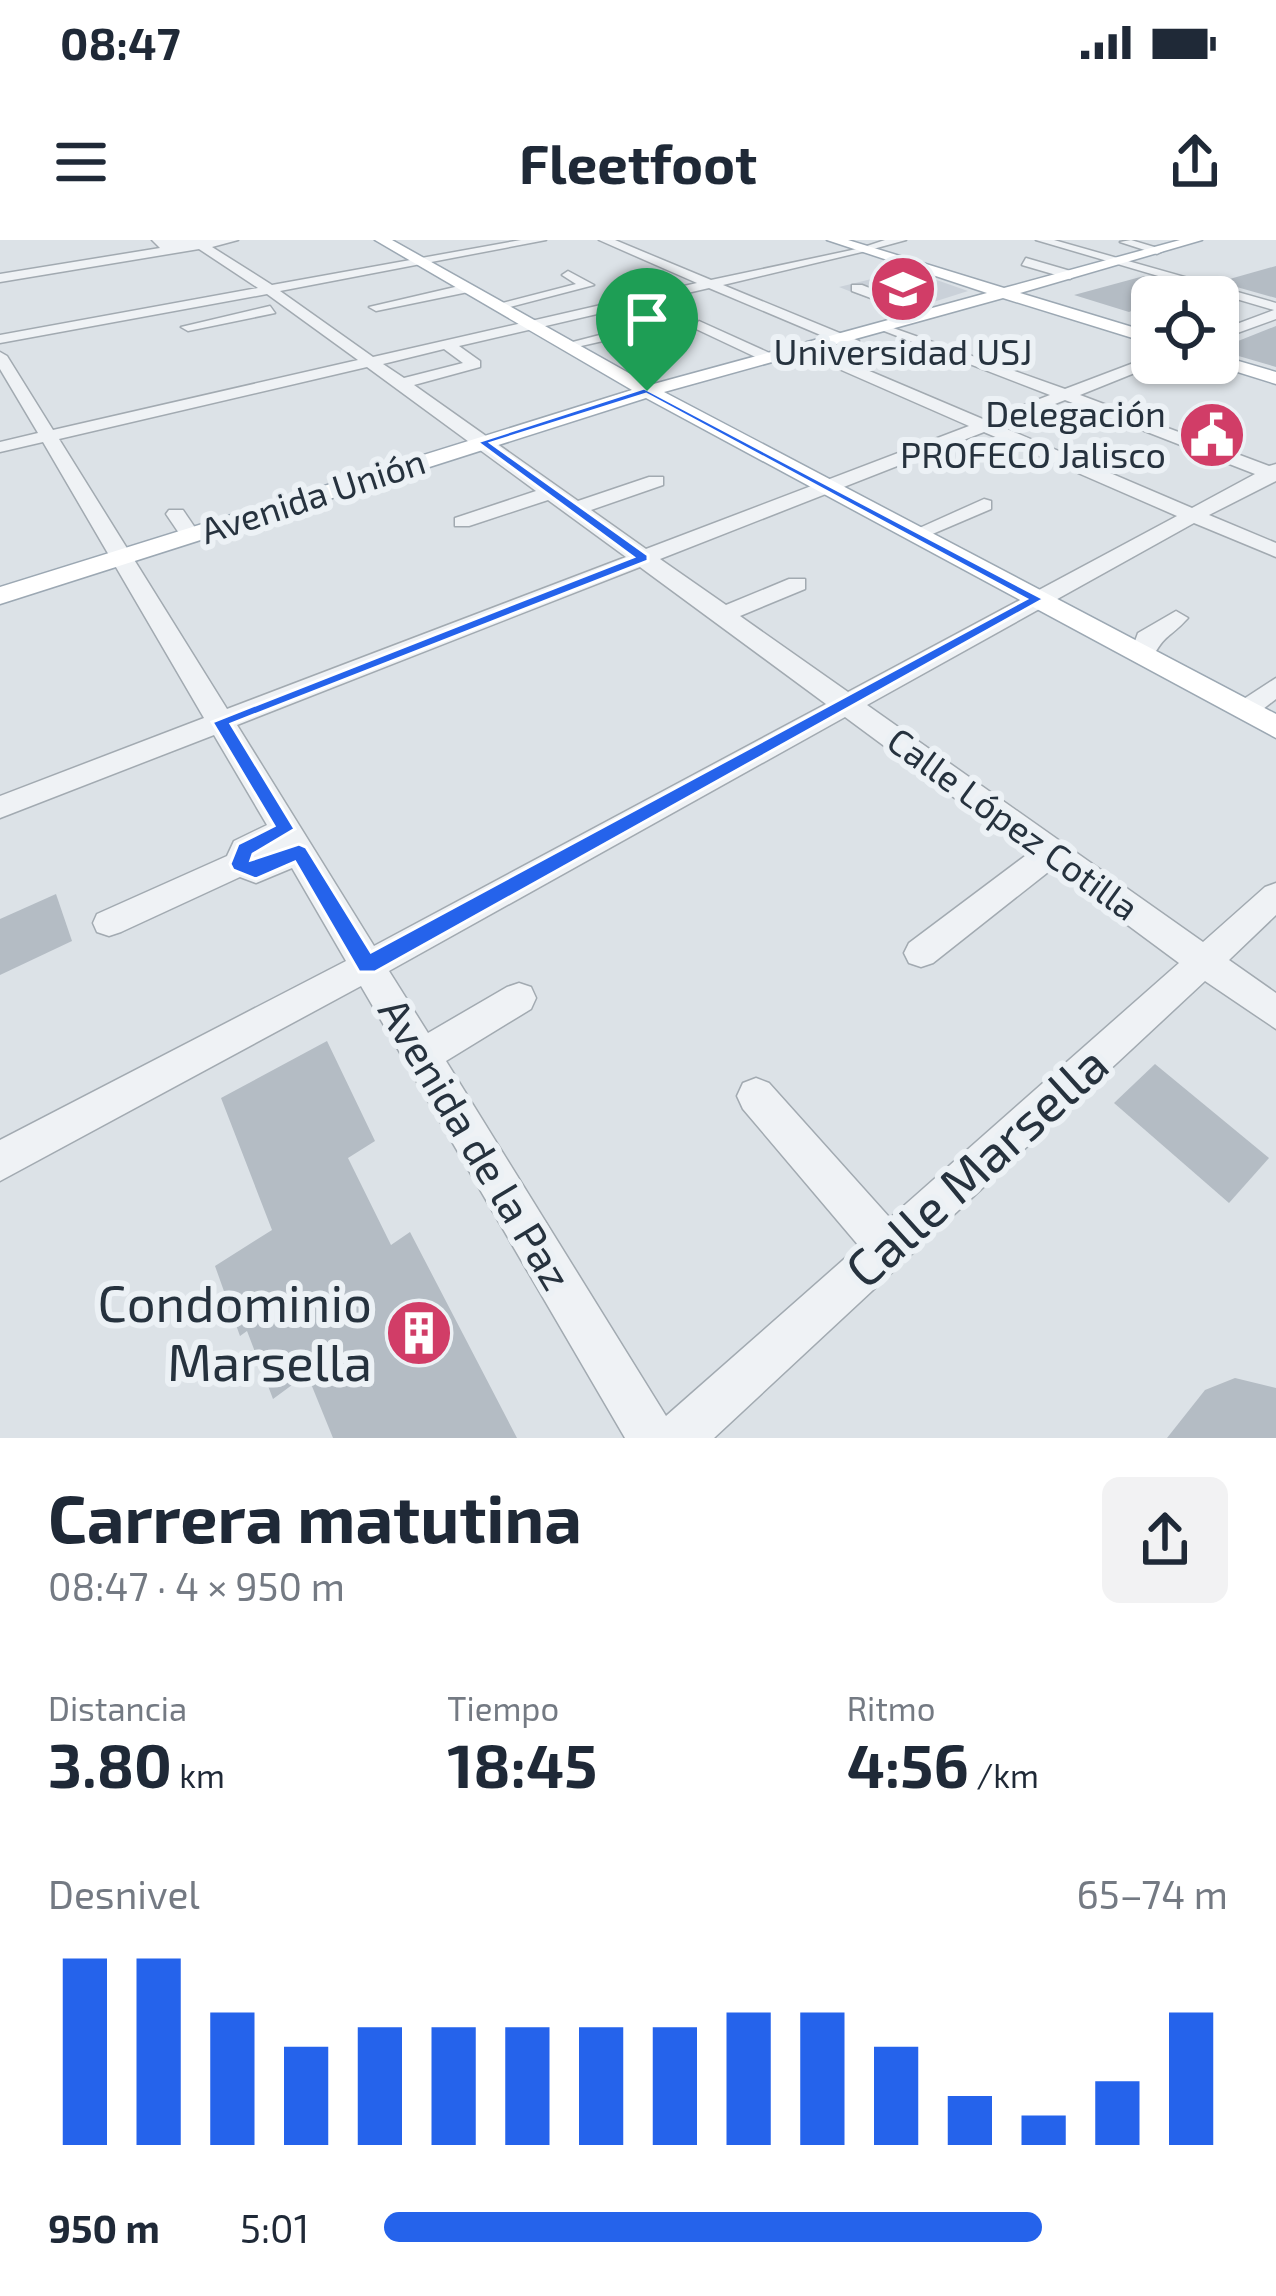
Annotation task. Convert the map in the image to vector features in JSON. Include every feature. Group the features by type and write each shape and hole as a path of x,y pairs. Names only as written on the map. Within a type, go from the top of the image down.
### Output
{"main road":[{"path":"382,240 568,345 645,396 824,485 1276,727"},
{"path":"835,240 1131,332"},
{"path":"645,396 1202,242"},
{"path":"891,329 927,314 1016,296 1156,250 1202,242"},
{"path":"645,396 769,358 810,351"},
{"path":"1239,367 1276,378"},
{"name":"Avenida Unión","path":"0,596 121,556 183,524 645,396"}],"street":[{"path":"0,275 232,240"},
{"path":"0,339 540,240"},
{"path":"605,240 854,339"},
{"path":"620,240 770,308 854,339"},
{"path":"463,355 619,305 900,240"},
{"path":"1025,240 1121,265"},
{"path":"1042,240 1168,284 1192,277 1276,311"},
{"path":"1126,242 1156,250"},
{"path":"0,275 161,243 201,243"},
{"name":"Calle López Cotilla","path":"201,243 1276,1013"},
{"path":"335,263 403,251"},
{"path":"1026,262 1070,275"},
{"path":"498,306 588,286 568,275"},
{"path":"376,307 468,288"},
{"path":"857,288 927,314"},
{"path":"885,298 910,292"},
{"path":"568,345 645,322 619,305"},
{"path":"188,327 292,306"},
{"path":"738,317 770,308"},
{"path":"1239,325 1276,311"},
{"path":"699,325 769,358"},
{"path":"891,329 1274,472"},
{"path":"0,447 446,344 541,330"},
{"path":"401,384 474,365 446,344"},
{"path":"810,351 1276,550"},
{"path":"405,354 436,375"},
{"name":"Avenida de la Paz","path":"0,356 652,1438"},
{"path":"0,807 1131,370"},
{"path":"0,1161 1274,472"},
{"path":"575,509 656,481"},
{"path":"462,522 551,492"},
{"path":"916,535 983,505"},
{"path":"722,615 797,584"},
{"path":"1142,656 1151,632 1176,618"},
{"path":"1245,710 1276,686"},
{"path":"109,922 240,864 256,871 292,841"},
{"path":"921,953 1052,852"},
{"name":"Calle Marsella","path":"678,1438 1276,896"},
{"path":"422,1056 519,998"},
{"path":"756,1096 888,1247"}],"shaded area":[{"name":"Universidad USJ","path":"908,270 968,291 902,312 839,287"}],"building":[{"path":"1276,266 1276,298 1239,288 1239,276"},
{"path":"1131,280 1131,311 1129,312 1074,295"},
{"path":"1276,326 1276,367 1239,356 1239,341"},
{"path":"56,894 72,941 0,975 0,919"},
{"path":"327,1041 375,1141 348,1158 391,1245 410,1232 517,1438 333,1438 307,1374 273,1399 247,1331 240,1336 215,1266 272,1230 221,1098"},
{"path":"1155,1064 1269,1158 1229,1203 1114,1103"},
{"path":"1235,1378 1276,1388 1276,1438 1167,1438 1205,1390"}],"place":[{"name":"Universidad USJ","path":"903,289"},
{"name":"Delegación PROFECO Jalisco","path":"1212,435"},
{"name":"Condominio Marsella","path":"419,1333"}],"route":[{"path":"647,391 1037,599 367,965 299,852 256,871 240,864 238,857 245,849 285,829 220,722 644,558 483,442 647,391"}]}
